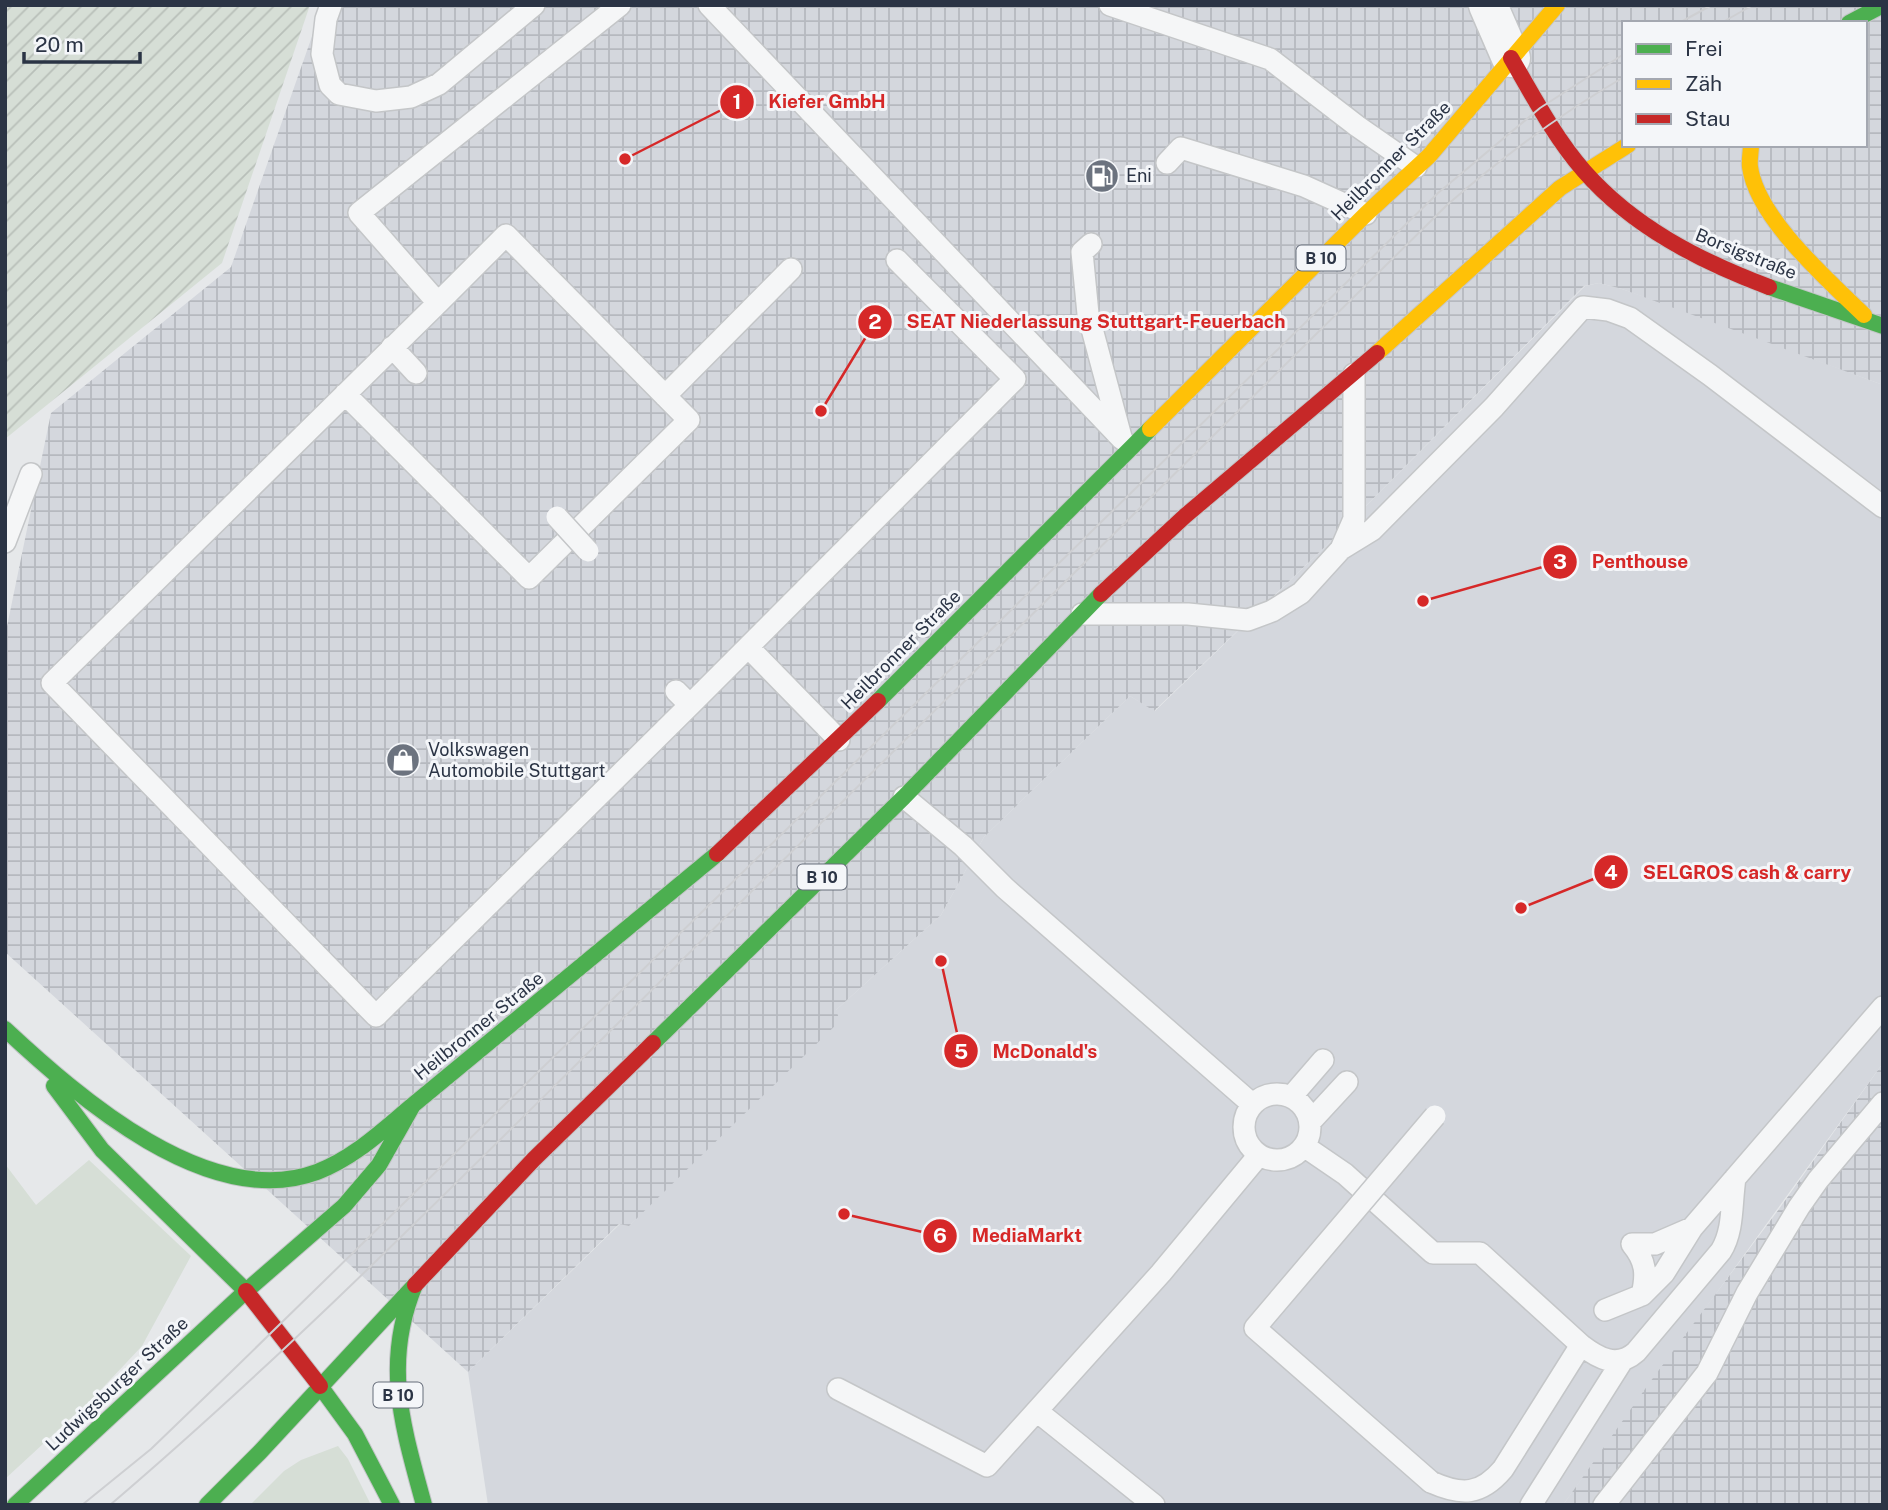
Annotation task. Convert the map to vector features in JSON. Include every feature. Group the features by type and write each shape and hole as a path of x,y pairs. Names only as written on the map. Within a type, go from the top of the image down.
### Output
{"main road":[{"name":"Heilbronner Straße","path":"246,1291 344,1206 366,1183 385,1156 413,1105 718,854 839,740 1124,446 1416,167 1473,106 1557,5"},
{"path":"1853,21 1883,5"},
{"name":"Borsigstraße","path":"1511,58 1540,108 1584,171 1621,208 1681,249 1713,264 1876,324"},
{"name":"B 10","path":"424,1505 402,1423 397,1381 399,1329 415,1285 534,1159 904,797 1080,614 1185,516 1290,425 1354,374 1560,188 1625,147"},
{"path":"1751,147 1754,181 1772,216 1794,243 1876,324"},
{"name":"B 10","path":"5,1029 33,1056 87,1099 130,1128 193,1163 218,1173 248,1179 268,1180 315,1172 334,1164 370,1141 413,1105"},
{"name":"B 10","path":"33,1056 102,1150 246,1291"},
{"path":"207,1505 260,1452 415,1285"},
{"path":"246,1291 359,1441 392,1505"},
{"name":"Ludwigsburger Straße","path":"15,1505 246,1291"}],"street":[{"path":"1488,5 1511,58"}],"lane":[{"path":"331,5 326,19 322,54 330,85 339,94 376,101 411,97 439,84 534,5"},
{"path":"438,303 359,213 620,5"},
{"path":"709,5 1124,446"},
{"path":"1110,5 1270,60 1416,167"},
{"path":"1167,163 1181,148 1304,186 1366,214"},
{"path":"345,394 529,578 689,420 506,235 52,683 376,1016 683,698 748,647 1015,379 897,260"},
{"path":"1091,244 1082,252 1088,314 1124,446"},
{"path":"665,396 791,269"},
{"path":"1080,614 1188,614 1248,620 1272,611 1301,593 1341,549 1372,530 1494,407 1583,307 1608,310 1630,318 1710,375 1883,507"},
{"path":"392,347 416,373"},
{"path":"1341,549 1354,519 1354,374"},
{"path":"5,542 31,474"},
{"path":"572,536 556,517 588,551"},
{"path":"748,647 839,740"},
{"path":"904,797 963,846 1005,888 1252,1104"},
{"path":"1605,1310 1642,1295 1664,1273 1692,1228 1883,1007"},
{"path":"1291,1097 1324,1060"},
{"path":"1310,1122 1347,1082"},
{"path":"1270,1094 1291,1097 1300,1102 1310,1122 1310,1134 1299,1152 1283,1160 1267,1159 1259,1155 1247,1140 1244,1121 1252,1104 1270,1094"},
{"path":"1604,1505 1707,1373 1747,1293 1818,1180 1883,1103"},
{"path":"1435,1116 1255,1328 1431,1482 1449,1490 1472,1491 1490,1483 1503,1469 1581,1345"},
{"path":"1304,1146 1345,1174 1433,1253 1480,1253 1581,1345 1597,1357 1622,1361"},
{"path":"838,1389 987,1466 1161,1273 1259,1155"},
{"path":"1531,1505 1622,1361 1636,1352 1721,1251 1727,1241 1730,1227 1735,1178"},
{"path":"1642,1295 1645,1266 1632,1244 1655,1244 1692,1228"},
{"path":"1038,1412 1154,1505"}],"shaded area":[{"path":"5,5 310,5 222,263 5,439"},
{"path":"323,5 1883,5 1883,385 1622,289 1599,283 1584,286 1331,541 1154,711 1130,696 984,837 941,915 836,1010 840,1021 629,1226 619,1224 468,1372 5,952 5,636 51,413 231,267"},
{"path":"1599,283 1688,312 1883,385 1883,1063 1563,1505 488,1505 468,1372 620,1224 629,1226 836,1010 941,915 984,837 1130,696 1155,711 1331,541 1585,286"},
{"path":"1883,1063 1883,1505 1563,1505 1650,1382 1779,1209"},
{"path":"89,1160 191,1256 142,1346 95,1396 5,1479 5,1164 36,1205"},
{"path":"338,1446 348,1459 371,1505 250,1505 284,1471 301,1460"}],"tram line":[{"path":"1683,21 1712,5"},
{"path":"1725,21 1753,5"},
{"path":"82,1505 151,1449 233,1370 1438,193 1540,108 1622,55"},
{"path":"110,1505 298,1336 420,1219 1447,205 1532,137 1622,78"}],"traffic: fast":[{"path":"1853,21 1883,5"},
{"path":"1769,287 1883,326"},
{"path":"878,701 1150,429"},
{"path":"653,1043 904,797 1101,594"},
{"path":"413,1105 717,854"},
{"path":"5,1029 69,1086 107,1115 148,1141 190,1162 233,1176 276,1180 317,1172 356,1151 413,1105"},
{"path":"54,1086 102,1150 246,1291"},
{"path":"15,1505 246,1291 344,1206 379,1165 413,1105"},
{"path":"207,1505 260,1452 415,1285"},
{"path":"415,1285 405,1314 400,1342 399,1395 409,1449 424,1505"},
{"path":"320,1386 355,1434 392,1505"}],"traffic: slow":[{"path":"1150,429 1366,214 1429,156 1557,5"},
{"path":"1377,353 1560,188 1625,147"},
{"path":"1751,147 1750,167 1755,187 1766,207 1796,247 1864,315"}],"traffic: jam":[{"path":"1511,58 1563,145 1603,191 1646,225 1693,254 1769,287"},
{"path":"1101,594 1185,516 1377,353"},
{"path":"717,854 878,701"},
{"path":"415,1285 534,1159 653,1043"},
{"path":"246,1291 320,1386"}],"place":[{"name":"Kiefer GmbH","path":"625,159"},
{"name":"Eni","path":"1102,176"},
{"name":"SEAT Niederlassung Stuttgart-Feuerbach","path":"821,411"},
{"name":"Penthouse","path":"1423,601"},
{"name":"Volkswagen Automobile Stuttgart","path":"403,760"},
{"name":"SELGROS cash & carry","path":"1521,908"},
{"name":"McDonald's","path":"941,961"},
{"name":"MediaMarkt","path":"844,1214"}]}
